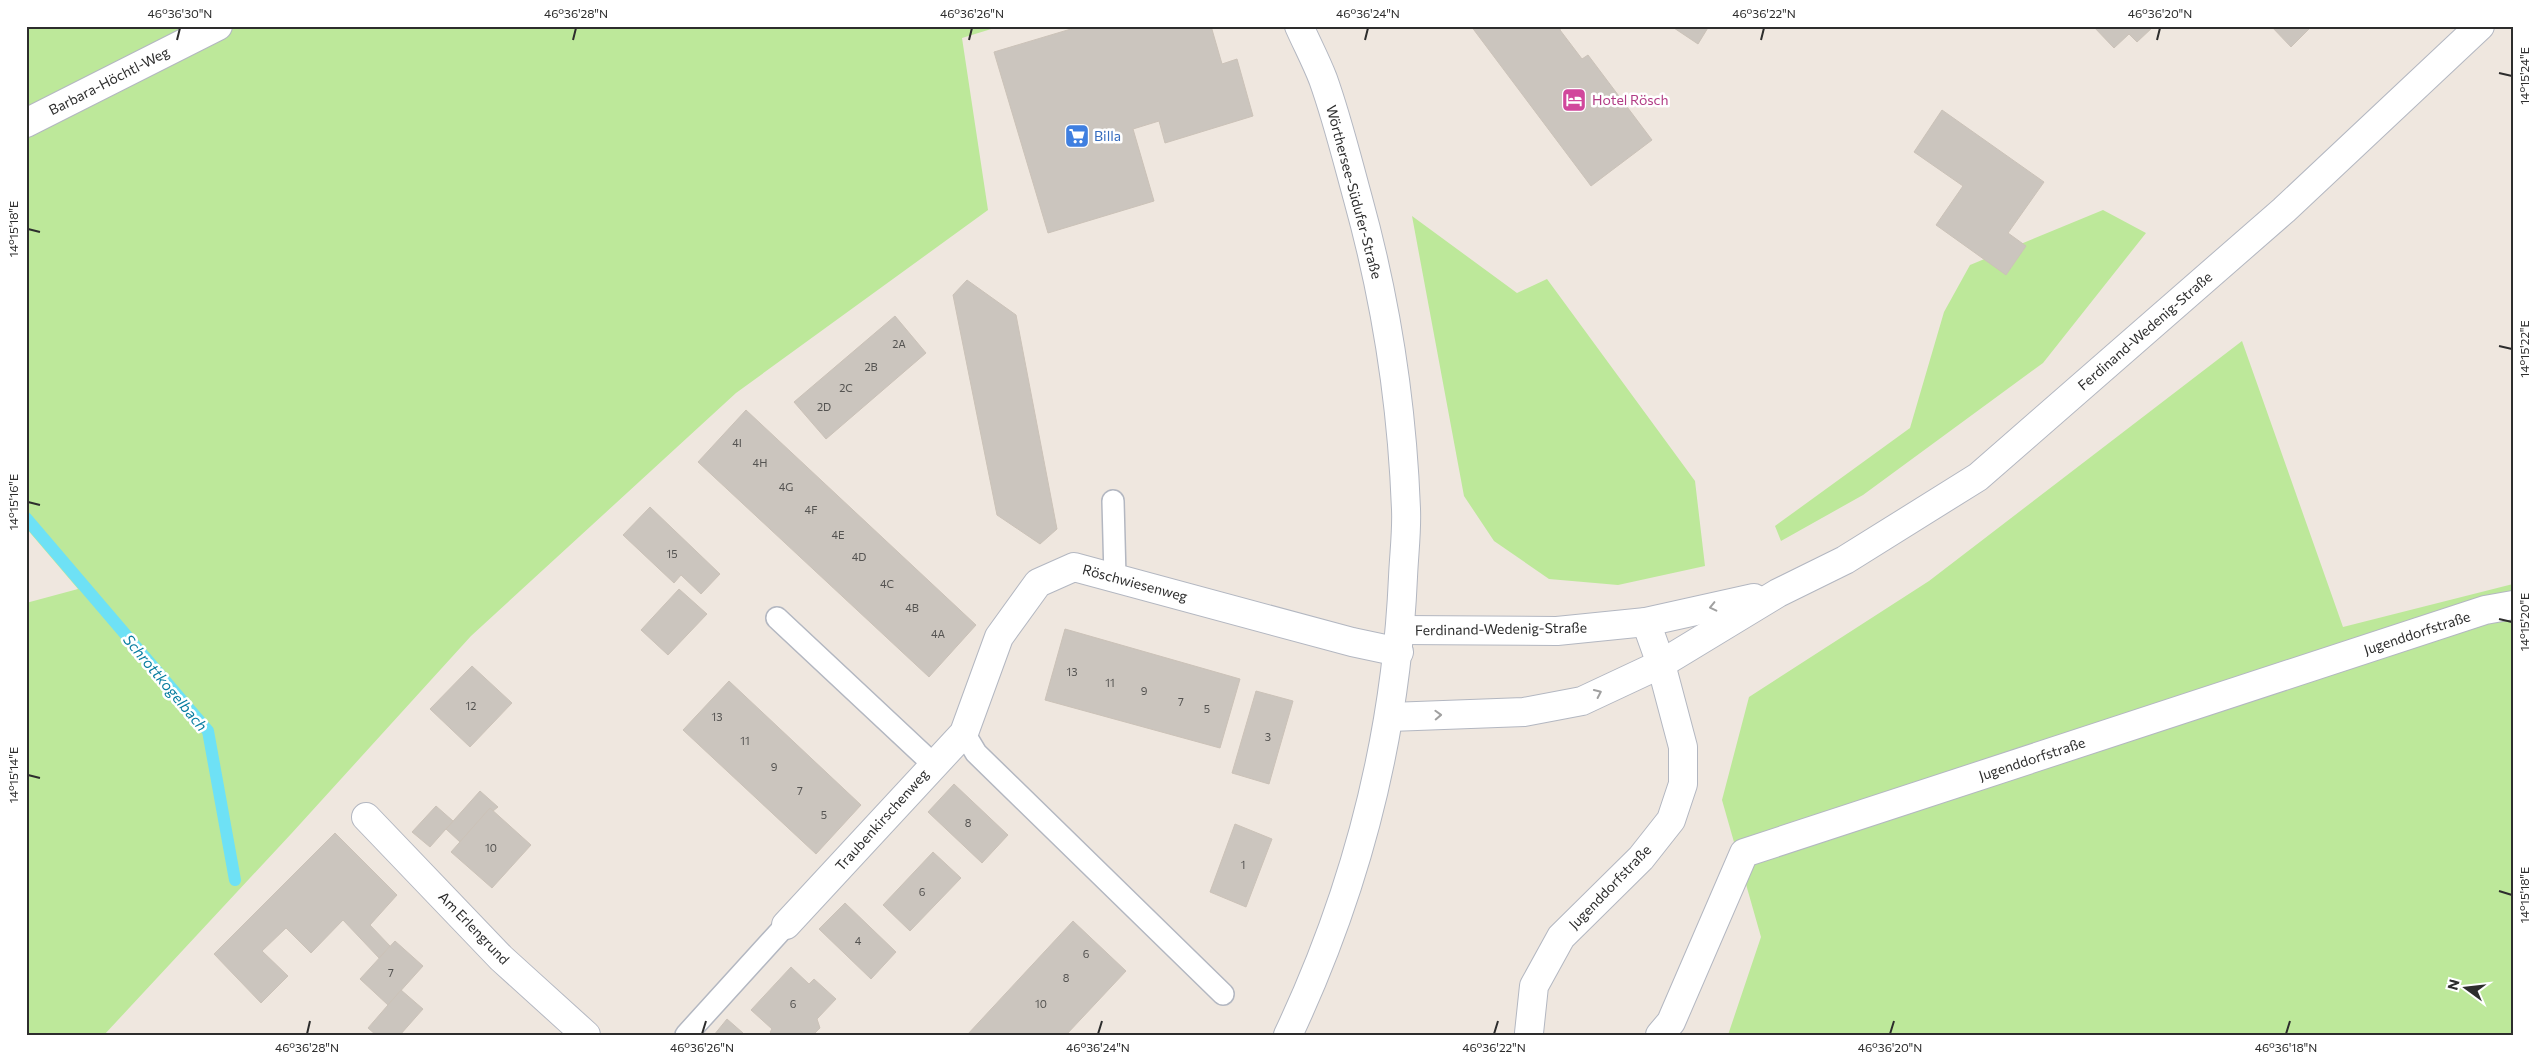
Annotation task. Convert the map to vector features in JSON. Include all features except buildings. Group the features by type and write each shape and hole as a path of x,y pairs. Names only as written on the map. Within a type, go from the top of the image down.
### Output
{"street":[{"name":"Barbara-Höchtl-Weg","path":"26,123 218,26"},
{"name":"Wörthersee-Südufer-Straße","path":"1288,1035 1313,980 1344,897 1370,811 1390,717 1400,641 1406,510 1396,382 1374,258 1323,79 1299,26"},
{"name":"Ferdinand-Wedenig-Straße","path":"1390,717 1524,712 1582,700 1661,664 1778,593 1845,560 1978,477 2284,210 2480,26"},
{"name":"Röschwiesenweg","path":"933,764 964,733 999,637 1038,583 1074,567 1115,576 1343,639 1400,641"},
{"name":"Ferdinand-Wedenig-Straße","path":"1400,641 1557,631 1646,622 1778,593"},
{"name":"Jugenddorfstraße","path":"1660,1035 1671,1022 1744,853 2485,610 2513,605"},
{"name":"Jugenddorfstraße","path":"1528,1034 1534,986 1561,937 1641,858 1672,820 1683,784 1682,747 1661,664 1646,622"},
{"name":"Traubenkirschenweg","path":"786,925 933,764"},
{"name":"Am Erlengrund","path":"366,817 501,958 586,1035"}],"lane":[{"path":"1113,501 1115,576"},
{"name":"Traubenkirschenweg","path":"777,618 933,764"},
{"path":"964,733 976,753 1223,994"},
{"name":"Traubenkirschenweg","path":"686,1035 786,925"}],"green space":[{"path":"26,26 1001,26 962,38 988,210 736,393 471,636 291,834 104,1035 26,1035 26,603 78,589 26,528"},
{"path":"2103,210 2146,233 2043,363 1863,495 1781,541 1775,526 1910,428 1944,312 1970,265"},
{"path":"1412,216 1517,293 1547,279 1695,481 1705,566 1618,585 1549,579 1494,541 1464,496"},
{"path":"2242,341 2343,627 2513,584 2513,1035 1728,1035 1761,937 1722,800 1749,697 1929,581"}],"waterway":[{"name":"Schrottkogelbach","path":"26,518 208,731 235,880"}],"place":[{"name":"Hotel Rösch","path":"1574,100"},
{"name":"Billa","path":"1077,136"}]}
